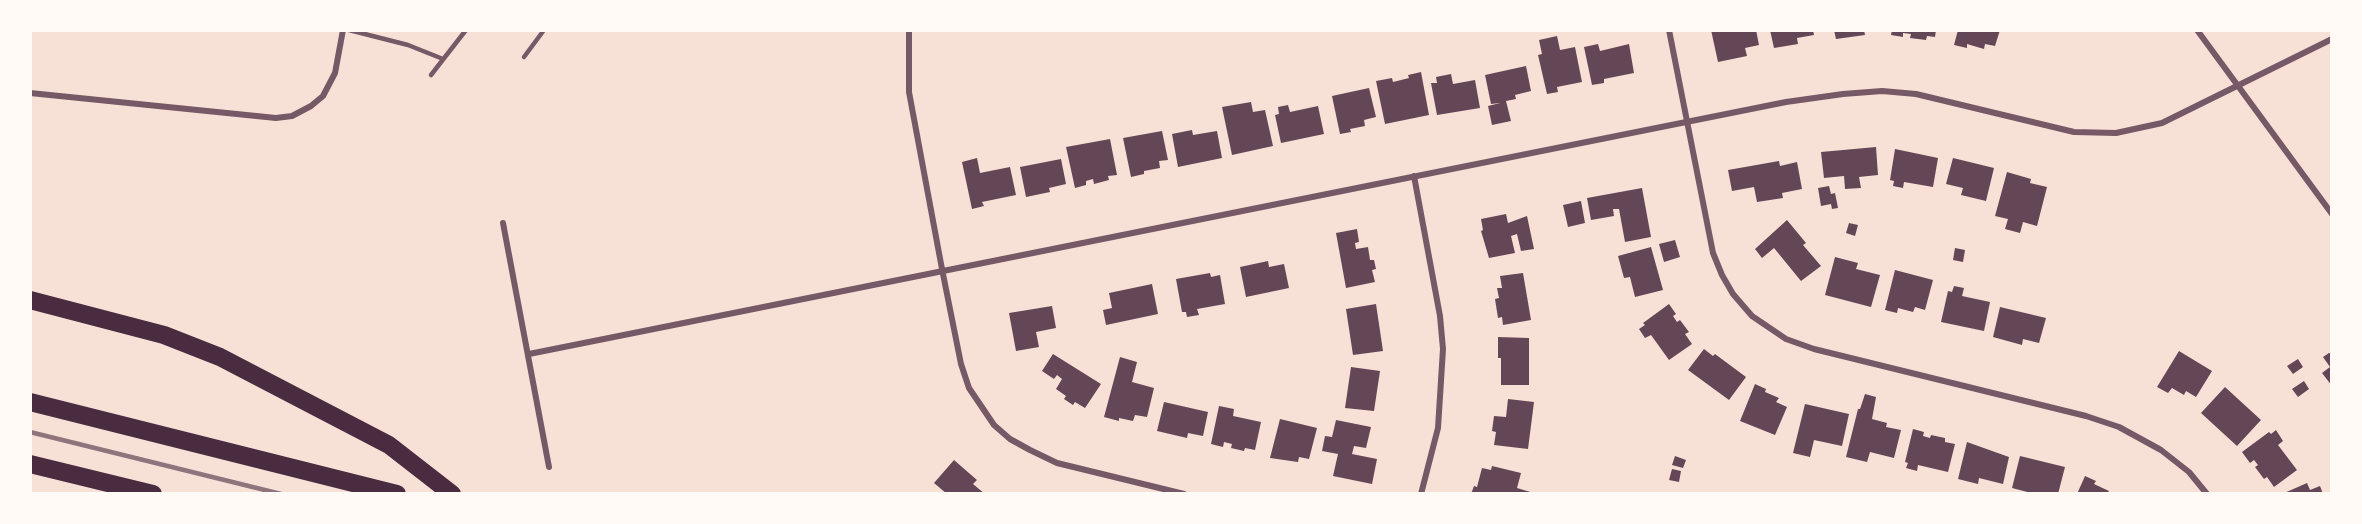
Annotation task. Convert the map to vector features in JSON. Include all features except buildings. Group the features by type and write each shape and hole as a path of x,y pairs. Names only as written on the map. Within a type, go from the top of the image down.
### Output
{"highway":[{"path":"30,300 164,335 220,357 389,445 452,494"},
{"path":"30,402 397,494"},
{"path":"30,464 153,494"}],"street":[{"path":"30,93 276,118 292,116 311,106 323,96 335,73 343,30"},
{"path":"909,30 909,92 961,364 969,388 994,425 1010,439 1057,463 1184,494"},
{"path":"1669,30 1713,253 1733,294 1752,316 1786,339 1814,349 2086,416 2119,427 2161,450 2189,472 2207,494"},
{"path":"2197,30 2332,214"},
{"path":"529,354 942,269 1786,102 1843,94 1882,91 1916,94 1957,102 2074,132 2116,133 2162,123 2332,39"},
{"path":"1413,176 1440,316 1443,349 1438,428 1421,494"},
{"path":"503,223 549,467"}],"lane":[{"path":"349,30 408,45 444,59"},
{"path":"431,75 466,30"},
{"path":"524,57 544,30"}],"railway":[{"path":"30,432 281,494"}]}
